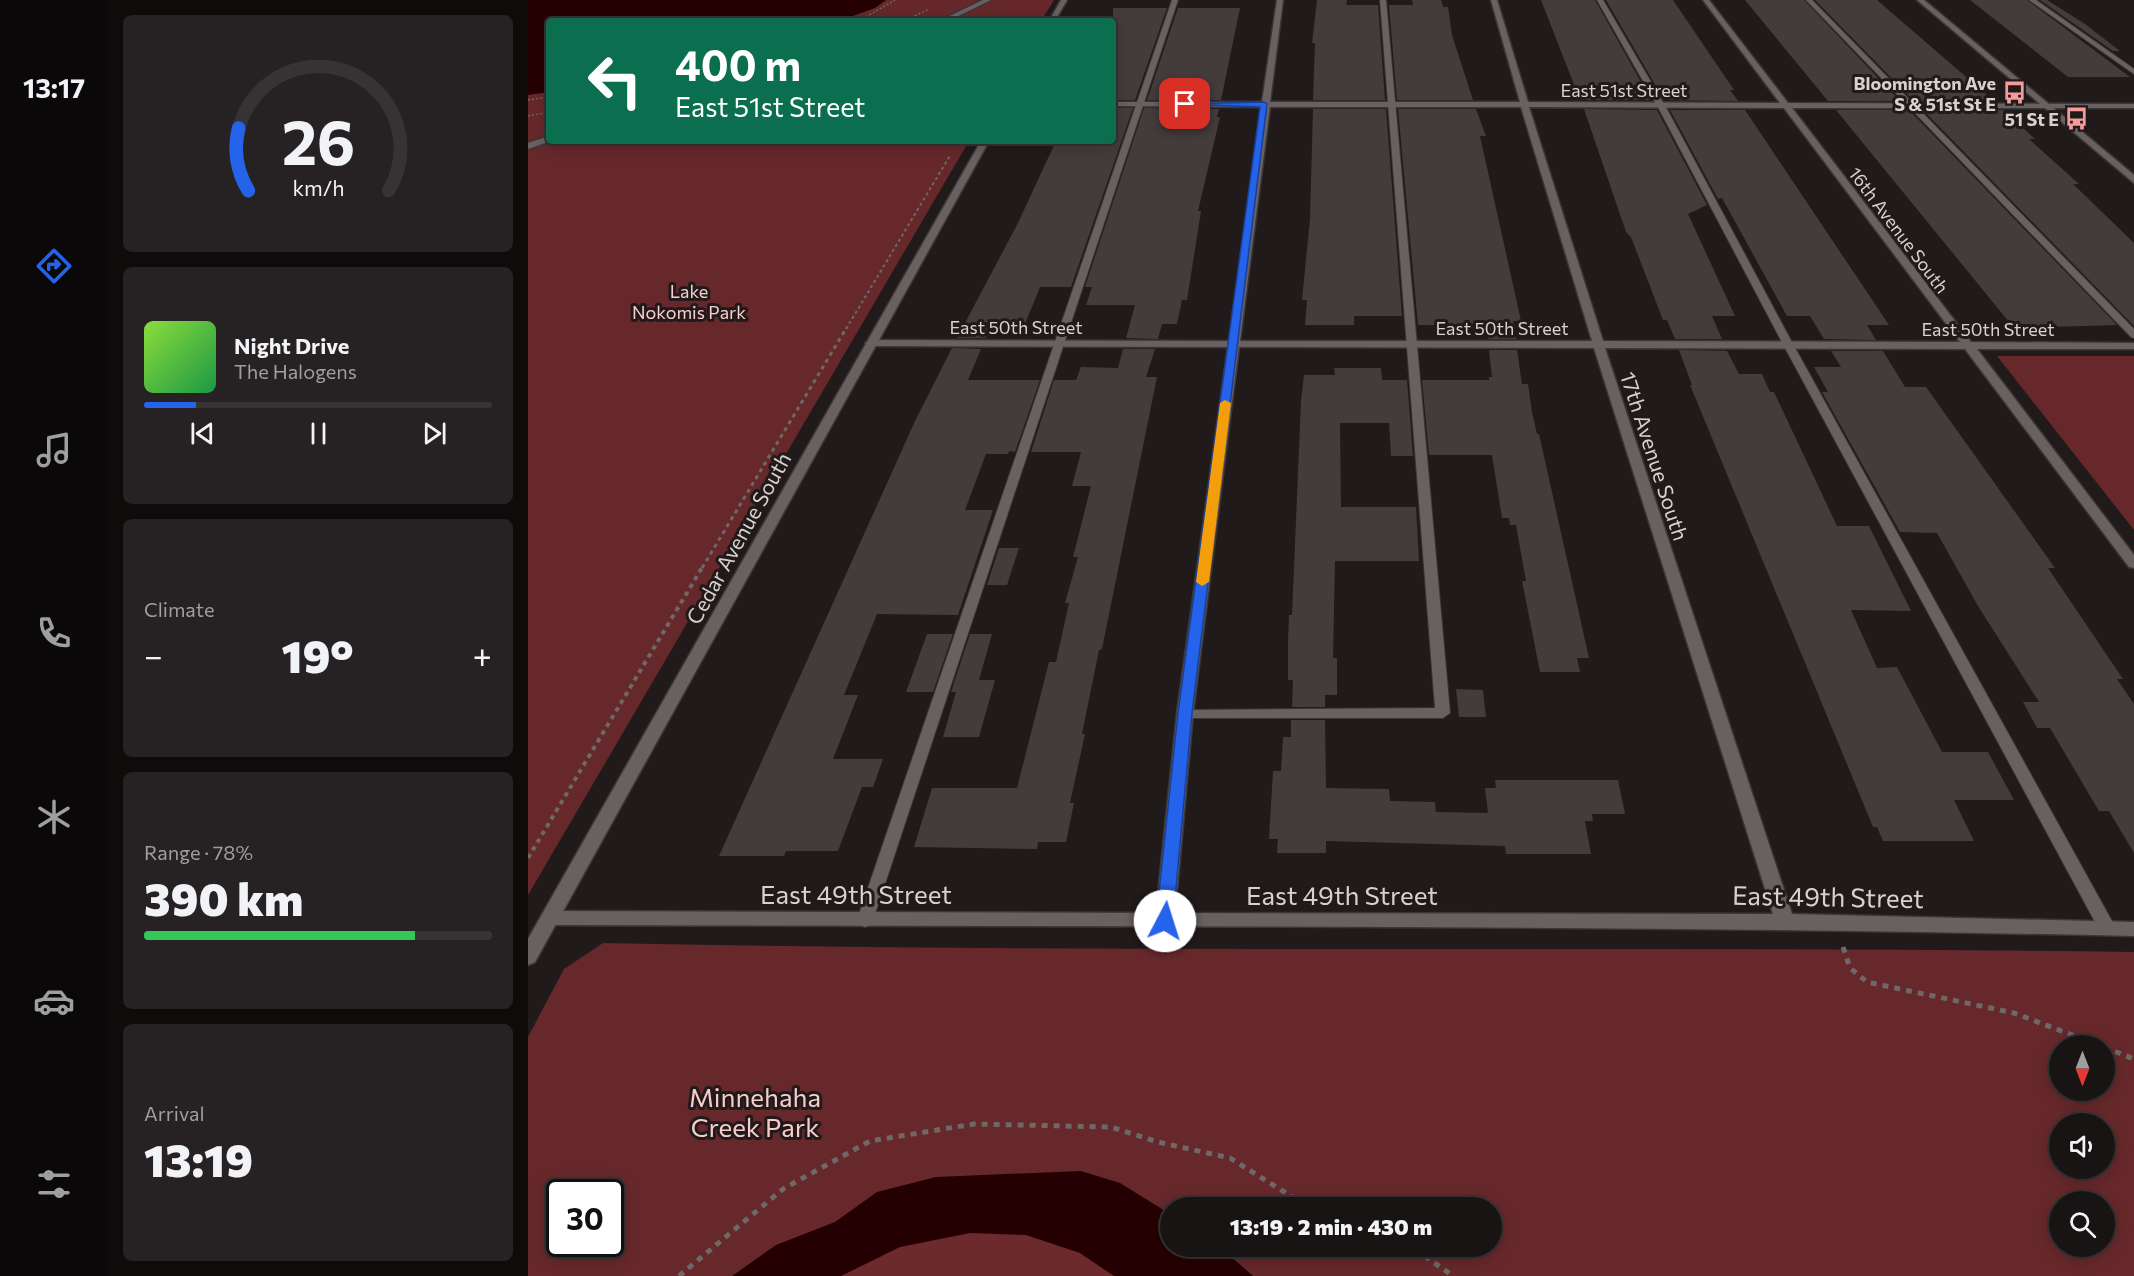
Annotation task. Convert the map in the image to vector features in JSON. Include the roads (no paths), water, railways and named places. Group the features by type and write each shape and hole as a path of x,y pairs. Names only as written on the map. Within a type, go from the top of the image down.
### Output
{"street":[{"path":"949,18 988,0"},
{"path":"1054,18 1064,0"},
{"path":"1165,921 1185,713 1264,104 1280,0"},
{"name":"17th Avenue South","path":"1494,0 1598,345 1785,922"},
{"name":"16th Avenue South","path":"1706,0 2134,564"},
{"path":"1920,0 2134,180"},
{"name":"East 51st Street","path":"1116,104 2134,106"},
{"path":"528,146 546,140"},
{"name":"Cedar Avenue South","path":"528,957 983,144"},
{"name":"East 50th Street","path":"870,343 2134,346"},
{"name":"East 49th Street","path":"550,918 1785,922 2134,929"}],"lane":[{"path":"865,920 1175,0"},
{"path":"1185,713 1443,713 1410,345 1383,0"},
{"path":"1600,0 1661,105 1789,346 2107,928"},
{"path":"1809,0 2134,335"},
{"path":"2032,0 2134,72"}],"place":[{"name":"Bloomington Ave S & 51st St E","path":"2014,93"},
{"name":"51 St E","path":"2077,119"}],"park label":[{"name":"Lake Nokomis Park","path":"689,301"},
{"name":"Minnehaha Creek Park","path":"755,1111"}]}
